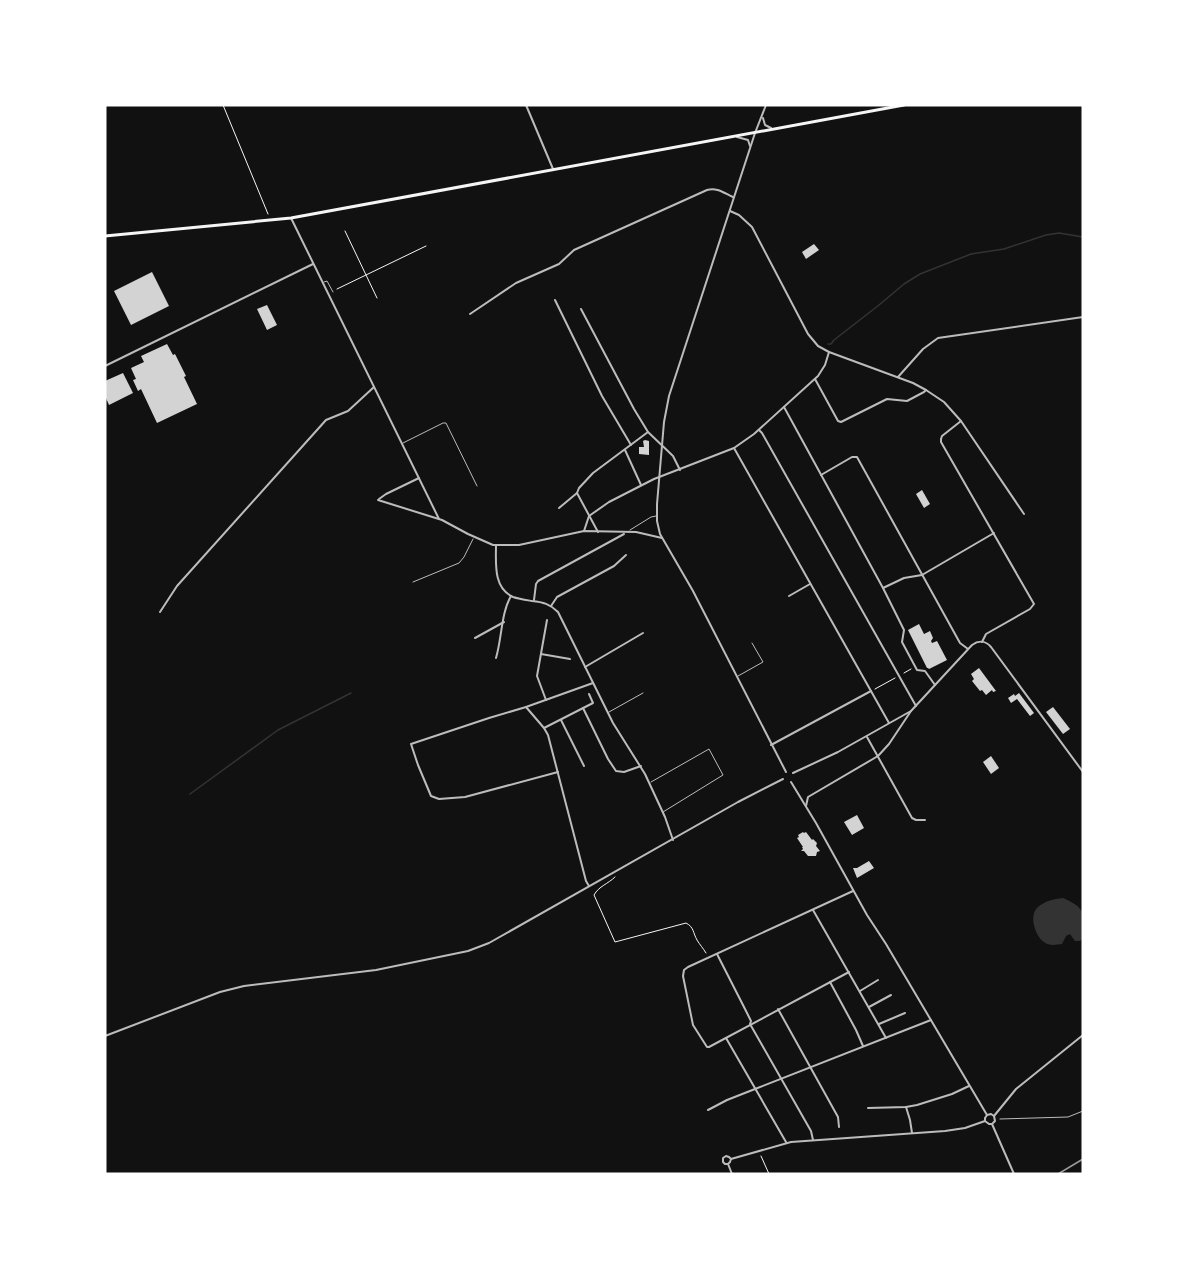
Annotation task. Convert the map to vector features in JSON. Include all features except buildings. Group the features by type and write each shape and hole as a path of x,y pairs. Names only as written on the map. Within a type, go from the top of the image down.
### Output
{"main road":[{"path":"105,236 291,218 904,105"}],"street":[{"path":"526,105 553,169"},
{"path":"766,105 672,382 662,445 656,516 662,538 693,591 786,772"},
{"path":"763,115 765,125 773,129"},
{"path":"735,137 748,140 750,149"},
{"path":"470,314 516,283 559,264 574,250 707,190 719,189 735,198"},
{"path":"730,211 739,215 752,227 808,334 818,346 898,377 926,390 944,402 961,421 1024,514"},
{"path":"291,218 439,519"},
{"path":"105,366 313,264"},
{"path":"555,300 602,396 631,445"},
{"path":"581,309 648,432 673,456 680,470"},
{"path":"898,377 923,349 939,338 1083,317"},
{"path":"584,531 589,516 609,502 659,477 734,448 751,437 815,379 825,365 829,352"},
{"path":"815,379 838,421 842,422 887,399 907,401 926,390"},
{"path":"160,612 177,586 326,420 348,411 374,387"},
{"path":"784,407 883,588 904,631 901,642 917,670 926,671 933,684 936,685"},
{"path":"961,421 942,436 941,441 1034,605 986,634 982,642"},
{"path":"759,430 916,706"},
{"path":"559,508 577,494 579,488 593,473 648,432"},
{"path":"734,448 889,724"},
{"path":"625,450 641,485"},
{"path":"821,475 852,457 859,458 960,643 968,649"},
{"path":"419,478 378,500 439,519 473,537 496,545 519,545 584,531 636,532 662,538"},
{"path":"577,494 598,532"},
{"path":"534,601 538,581 626,532"},
{"path":"883,588 904,578 922,575 994,533"},
{"path":"496,545 497,578 500,585 511,596 547,603 556,610 608,713 649,783 673,840"},
{"path":"551,606 557,597 614,566 626,555"},
{"path":"789,596 810,584"},
{"path":"496,658 506,605 511,596"},
{"path":"546,700 537,676 547,620"},
{"path":"475,638 504,622"},
{"path":"585,667 643,633"},
{"path":"806,806 808,797 878,756 911,711 968,649 975,643 982,642 989,644 1083,772"},
{"path":"541,654 570,659"},
{"path":"558,772 465,797 439,799 431,796 411,744 526,707 592,682"},
{"path":"771,745 871,691"},
{"path":"544,728 593,703 589,694"},
{"path":"526,707 548,735 588,888"},
{"path":"583,708 608,760 616,771 624,772 640,766"},
{"path":"786,772 793,773 838,752 911,711"},
{"path":"561,720 584,766"},
{"path":"867,736 912,818 925,820"},
{"path":"105,1036 220,992 244,986 376,970 468,951 489,943 783,779 786,772"},
{"path":"793,773 793,779 806,806 853,891 987,1115"},
{"path":"783,779 786,782 793,779"},
{"path":"849,972 709,1047 706,1047 693,1025 683,976 686,969 708,958 853,891"},
{"path":"813,910 886,1038"},
{"path":"717,954 751,1021 750,1024 812,1131 813,1140"},
{"path":"860,991 878,980"},
{"path":"830,982 863,1046"},
{"path":"869,1007 891,995"},
{"path":"778,1010 838,1117 839,1127"},
{"path":"879,1024 905,1013"},
{"path":"708,1110 727,1100 931,1020"},
{"path":"1013,1172 992,1124 994,1116 1016,1089 1083,1035"},
{"path":"726,1038 786,1143"},
{"path":"868,1108 906,1107 952,1094 969,1085"},
{"path":"906,1107 912,1133"},
{"path":"987,1115 994,1116"},
{"path":"985,1121 987,1115"},
{"path":"728,1164 731,1159 786,1143 965,1128 985,1121 992,1124"},
{"path":"731,1159 727,1156 723,1158 723,1163 728,1164 732,1174"}],"lane":[{"path":"322,283 327,281 333,292"},
{"path":"402,444 445,423 477,486"},
{"path":"626,532 656,516"},
{"path":"413,582 459,563 473,537"},
{"path":"736,677 763,662 752,643"},
{"path":"608,713 643,693"},
{"path":"649,783 709,749 723,775 663,812"},
{"path":"1000,1119 1068,1117 1083,1111"}],"path":[{"path":"223,105 269,221"},
{"path":"345,231 377,298"},
{"path":"336,290 426,246"},
{"path":"871,691 915,667"},
{"path":"616,875 611,881 597,889 594,895 615,942 686,923 692,926 708,958"},
{"path":"760,1154 769,1174"}],"shaded area":[{"path":"1063,898 1077,906 1082,913 1083,938 1075,941 1070,934 1066,936 1062,944 1048,944 1036,931 1033,916 1037,908 1046,902"}],"waterway":[{"path":"828,344 831,344 904,284 920,274 971,254 1004,249 1046,235 1059,233 1083,237"},
{"path":"190,794 278,730 351,693"}],"railway":[{"path":"1058,1174 1083,1159"}]}
